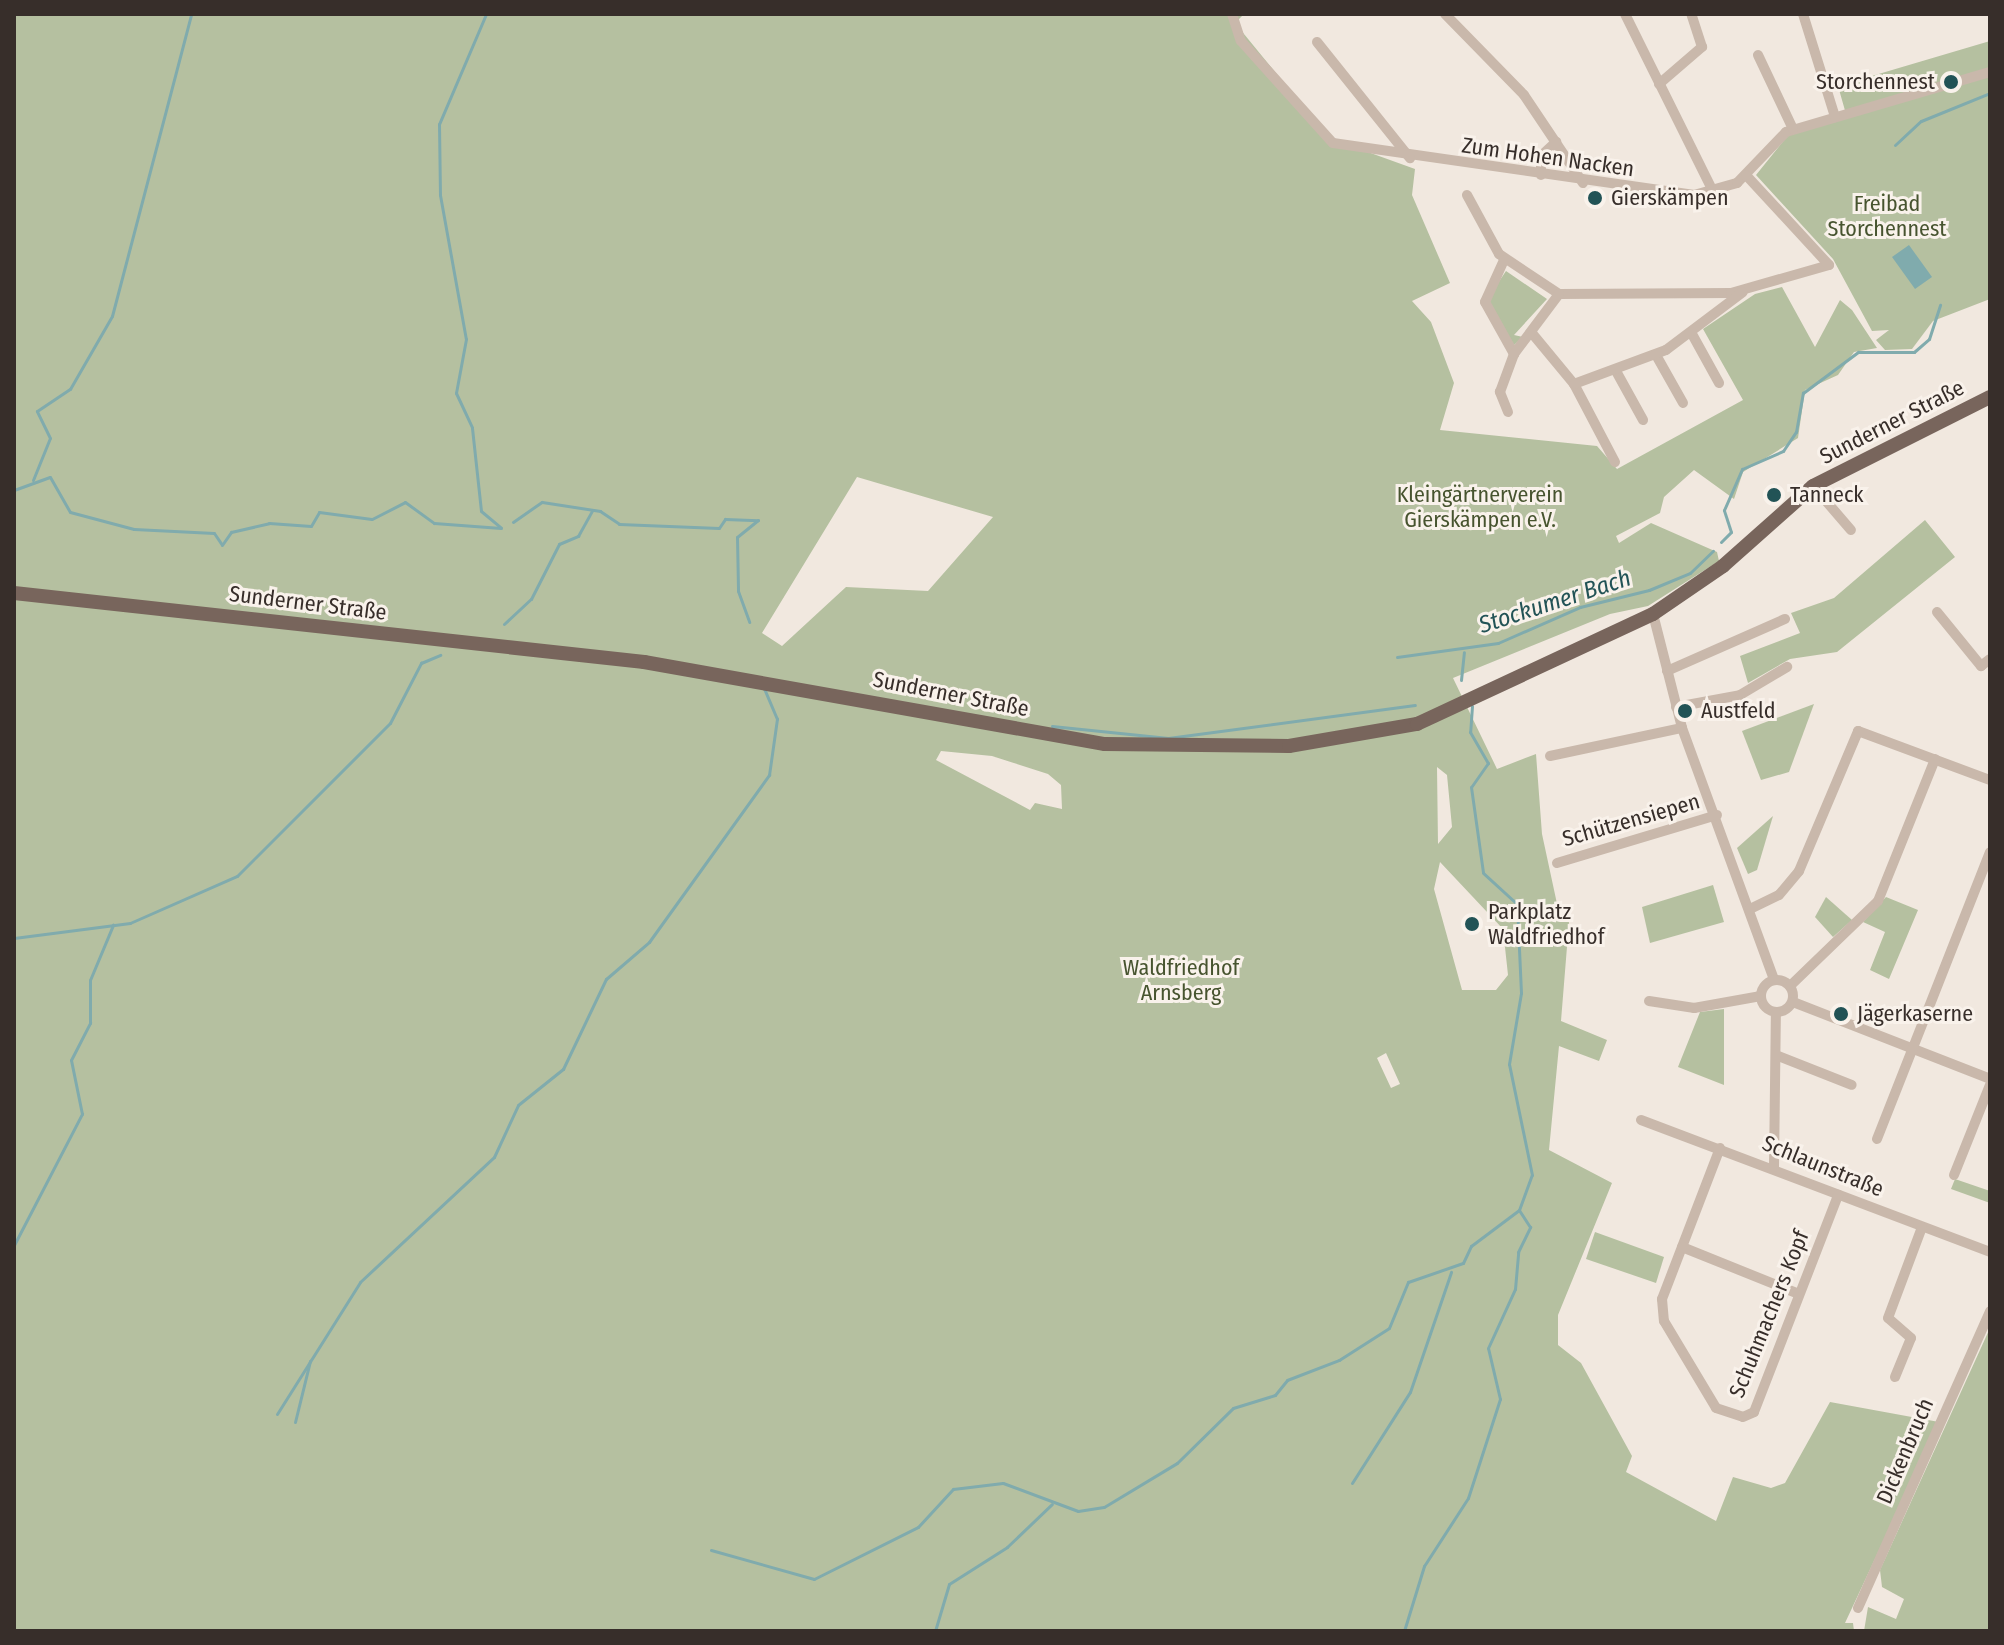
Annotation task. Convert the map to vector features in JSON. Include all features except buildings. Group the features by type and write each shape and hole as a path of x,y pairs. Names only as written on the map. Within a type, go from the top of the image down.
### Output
{"main road":[{"name":"Sunderner Straße","path":"14,593 644,662 1068,738 1175,749 1289,746 1417,724 1653,614 1723,566 1813,486 1990,397"}],"street":[{"name":"Zum Hohen Nacken","path":"1232,14 1241,41 1322,135 1410,158 1583,183 1714,193"},
{"path":"1445,14 1524,95 1583,183"},
{"path":"1625,14 1714,193 1746,175 1769,145 1793,129 1990,72"},
{"path":"1659,84 1702,47 1691,14"},
{"path":"1803,14 1835,117"},
{"path":"1317,42 1410,158"},
{"path":"1758,55 1793,129"},
{"path":"1541,175 1541,156 1556,142"},
{"path":"1467,195 1504,260 1559,294 1743,292 1829,265 1746,175"},
{"path":"1504,260 1485,302 1514,354"},
{"path":"1574,384 1656,355 1692,334 1743,292"},
{"path":"1508,412 1500,392 1514,354 1559,294"},
{"path":"1531,332 1574,384 1615,462"},
{"path":"1692,334 1719,383"},
{"path":"1656,355 1683,403"},
{"path":"1616,371 1643,420"},
{"name":"Sunderner Straße","path":"1813,486 1851,530"},
{"path":"1937,612 1981,666 1990,659"},
{"path":"1653,614 1682,728 1717,815 1774,980"},
{"path":"1667,671 1785,619"},
{"path":"1676,707 1740,695 1787,667"},
{"path":"1550,756 1682,728"},
{"path":"1750,909 1779,895 1799,871 1854,734 1869,732 1990,780"},
{"path":"1790,986 1878,901 1935,759"},
{"name":"Schützensiepen","path":"1557,863 1717,815"},
{"path":"1877,1139 1990,852"},
{"path":"1774,980 1790,986"},
{"path":"1649,1001 1694,1008 1761,996 1774,980"},
{"path":"1790,986 1793,1002"},
{"path":"1761,996 1776,1013 1778,1056 1774,1167"},
{"path":"1793,1002 1990,1082 1954,1175"},
{"path":"1776,1013 1793,1002"},
{"path":"1778,1056 1852,1085"},
{"name":"Schlaunstraße","path":"1641,1120 1774,1167 1838,1195 1990,1252"},
{"name":"Schuhmachers Kopf","path":"1720,1148 1682,1247 1662,1313 1701,1394 1716,1408 1743,1417 1754,1412 1838,1195"},
{"path":"1895,1377 1911,1338 1888,1318 1922,1227"},
{"path":"1682,1247 1799,1294"},
{"name":"Dickenbruch","path":"1858,1608 1990,1311"}],"green space":[{"path":"14,14 1244,14 1235,23 1329,138 1415,169 1412,195 1450,283 1412,301 1431,322 1454,383 1440,430 1597,446 1617,469 1743,400 1703,329 1755,294 1782,287 1815,347 1840,300 1852,310 1877,348 1854,352 1838,375 1805,390 1798,438 1743,472 1734,499 1694,470 1664,497 1660,513 1616,536 1619,543 1651,523 1717,552 1719,561 1648,606 1610,614 1453,678 1497,769 1536,754 1542,834 1559,913 1569,922 1561,1021 1607,1040 1599,1061 1559,1046 1549,1150 1612,1183 1558,1315 1558,1345 1581,1363 1632,1456 1626,1472 1716,1521 1733,1477 1771,1488 1785,1483 1830,1402 1939,1422 1845,1623 1853,1623 1854,1631 14,1631","holes":["857,477 993,517 928,591 846,587 782,646 762,633","941,751 992,756 1048,774 1061,785 1062,809 1035,803 1030,810 936,760","1437,767 1447,775 1452,827 1438,844","1440,862 1503,929 1508,975 1496,990 1462,990 1434,889","1386,1053 1400,1084 1391,1088 1377,1058"]},
{"name":"Freibad Storchennest","path":"1990,41 1990,299 1933,321 1912,349 1885,350 1876,340 1889,330 1872,331 1833,259 1756,175 1789,134 1846,114 1838,86"},
{"path":"1506,271 1547,299 1514,335 1523,337 1513,346 1488,298"},
{"path":"1925,520 1955,557 1837,652 1790,659 1748,683 1740,656 1800,633 1791,613 1834,598"},
{"path":"1814,704 1789,772 1761,780 1742,731"},
{"path":"1773,816 1757,870 1748,874 1737,848"},
{"path":"1713,885 1724,922 1650,943 1642,907"},
{"path":"1826,897 1852,920 1833,937 1815,917"},
{"path":"1886,897 1918,910 1889,979 1870,970 1885,932 1863,922"},
{"path":"1724,1009 1724,1085 1678,1067 1700,1012"},
{"path":"1955,1179 1990,1191 1990,1203 1951,1189"},
{"path":"1595,1232 1664,1257 1656,1283 1586,1259"},
{"path":"1990,1328 1990,1631 1864,1631 1868,1607 1896,1619 1904,1599 1882,1587 1880,1570"}],"water":[{"path":"1909,245 1932,277 1915,289 1892,257"}],"waterway":[{"path":"33,480 50,438 37,411 70,389 112,316 191,14"},
{"path":"486,14 439,124 440,195 466,339 456,393 472,428 481,511 501,528"},
{"name":"Stockumer Bach","path":"1895,145 1921,121 1990,93"},
{"name":"Stockumer Bach","path":"1721,542 1731,532 1724,510 1742,469 1783,451 1796,432 1803,393 1858,352 1914,352 1929,339 1940,305"},
{"name":"Stockumer Bach","path":"14,490 50,477 70,512 134,529 214,533 222,545 231,532 269,523 311,526 319,512 372,519 405,502 434,523 501,528"},
{"name":"Stockumer Bach","path":"513,522 542,502 600,511 619,524 719,528 725,519 758,520 737,537 738,591 749,622"},
{"path":"504,624 531,599 559,544 578,536 592,511"},
{"name":"Stockumer Bach","path":"1397,657 1498,643 1580,607 1649,590 1690,573 1713,551"},
{"path":"1461,680 1464,652"},
{"path":"14,938 130,923 237,876 390,723 421,663 440,655"},
{"path":"277,1414 360,1282 494,1157 518,1105 563,1069 606,979 649,942 769,775 777,719 764,689"},
{"path":"1052,726 1168,738 1415,705"},
{"path":"1472,706 1470,732 1488,763 1471,787 1483,872"},
{"path":"711,1550 814,1579 918,1527 953,1489 1003,1483 1078,1511 1104,1507 1177,1463 1233,1408 1275,1395 1287,1380 1339,1360 1389,1328 1408,1282 1463,1263 1471,1246 1519,1210 1532,1175 1509,1064 1521,993 1517,904 1483,873"},
{"path":"14,1245 82,1114 71,1060 90,1023 90,980 113,925"},
{"path":"1404,1631 1424,1566 1468,1498 1500,1399 1488,1348 1515,1289 1518,1252 1530,1227 1519,1210"},
{"path":"1352,1483 1410,1392 1451,1272"},
{"path":"295,1422 310,1361"},
{"path":"935,1631 949,1584 1007,1547 1052,1504"}],"place":[{"name":"Storchennest","path":"1951,82"},
{"name":"Gierskämpen","path":"1595,198"},
{"name":"Tanneck","path":"1774,495"},
{"name":"Austfeld","path":"1685,711"},
{"name":"Parkplatz Waldfriedhof","path":"1472,924"},
{"name":"Jägerkaserne","path":"1841,1014"}],"park label":[{"name":"Kleingärtnerverein Gierskämpen e.V.","path":"1480,506"},
{"name":"Waldfriedhof Arnsberg","path":"1181,980"}]}
